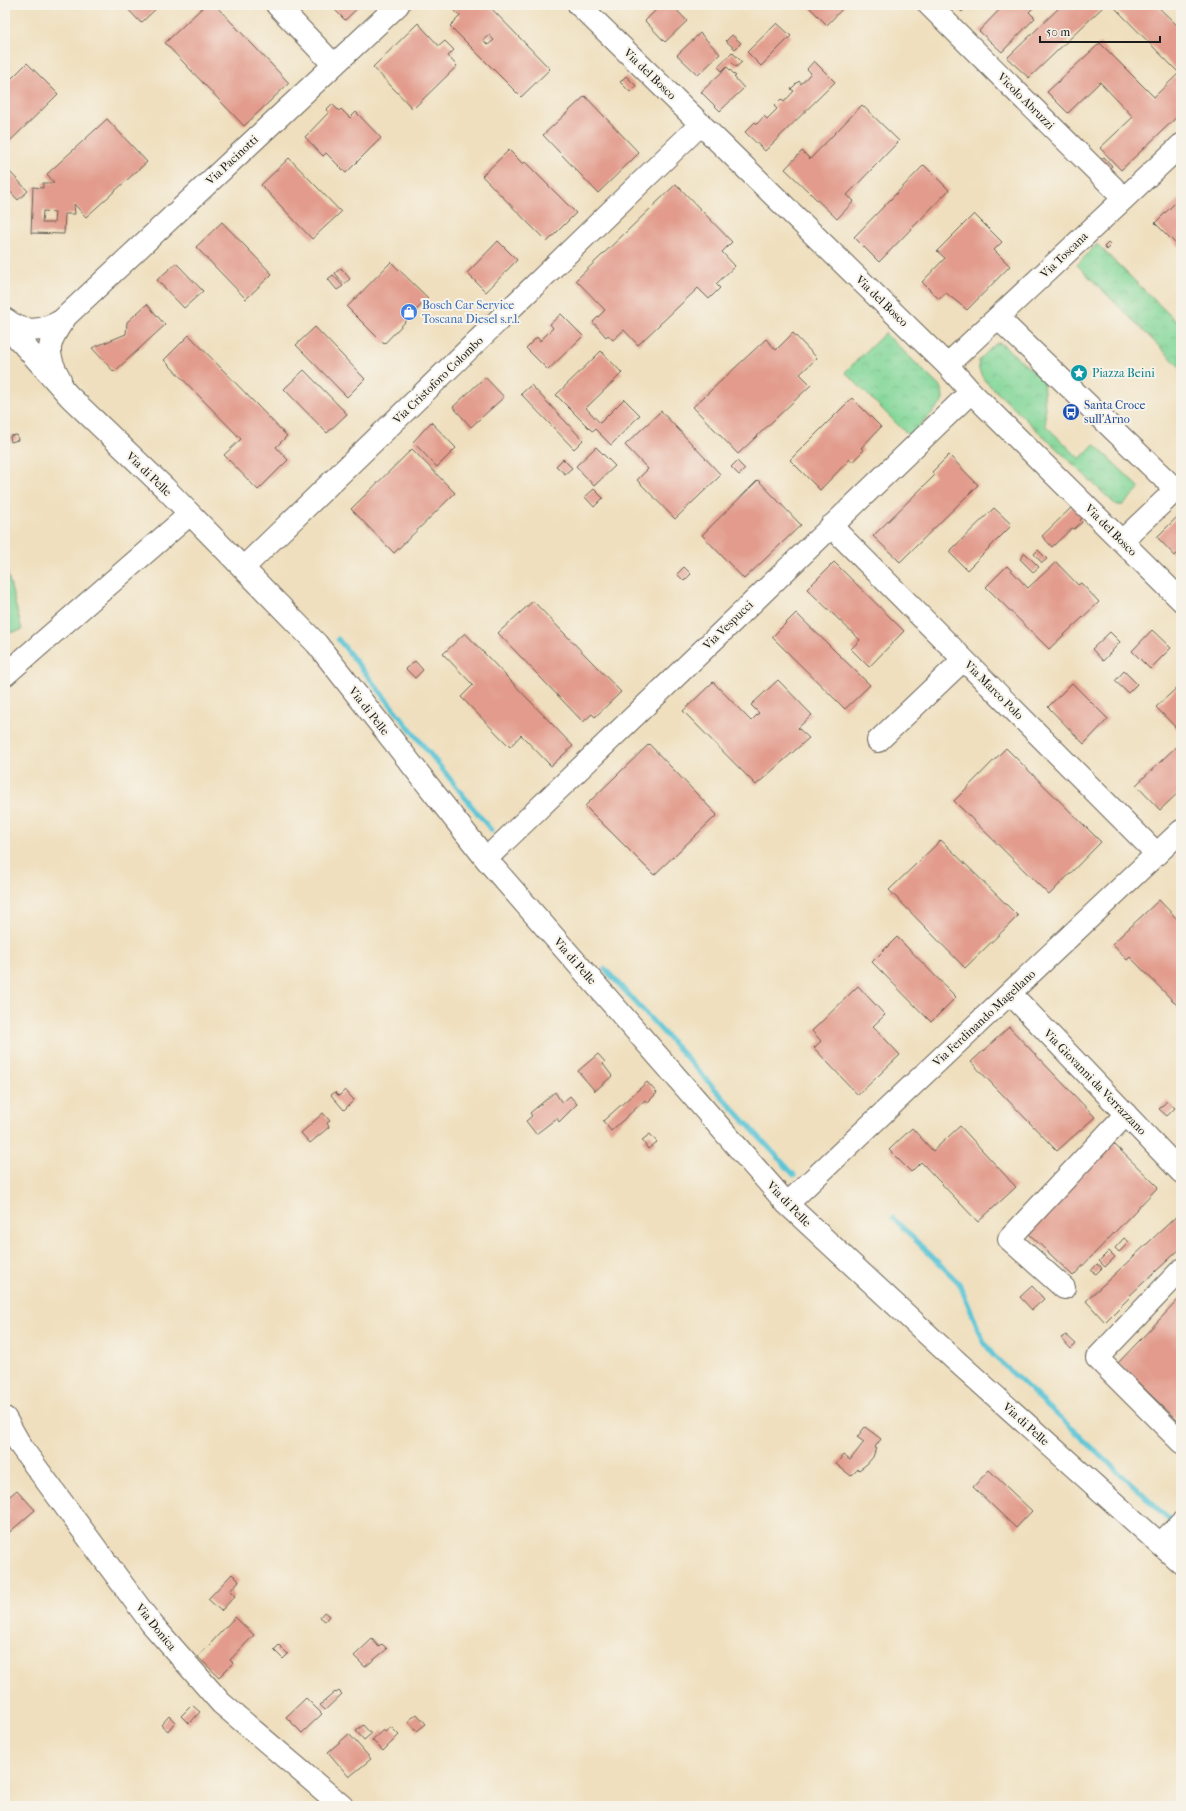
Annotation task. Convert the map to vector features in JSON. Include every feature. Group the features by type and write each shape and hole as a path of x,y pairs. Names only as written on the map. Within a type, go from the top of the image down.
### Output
{"street":[{"path":"277,5 334,65"},
{"name":"Via Pacinotti","path":"5,319 20,328 36,330 44,329 66,316 398,5"},
{"name":"Via del Bosco","path":"579,5 947,365 971,392 1181,600"},
{"name":"Vicolo Abruzzi","path":"929,5 1124,198"},
{"name":"Via Cristoforo Colombo","path":"243,568 701,124"},
{"name":"Via Toscana","path":"947,365 1181,145"},
{"name":"Via Pacinotti","path":"66,316 52,336 50,353 58,376 70,397"},
{"path":"998,318 1178,487 1122,541"},
{"name":"Via di Pelle","path":"5,324 70,397 190,514 317,644 486,859 787,1204 954,1360 1170,1534 1181,1563"},
{"name":"Via Vespucci","path":"486,859 971,392"},
{"path":"5,675 190,514"},
{"name":"Via Marco Polo","path":"831,526 1157,854"},
{"path":"878,741 963,660"},
{"name":"Via Ferdinando Magellano","path":"787,1204 1181,831"},
{"name":"Via Giovanni da Verrazzano","path":"1010,993 1181,1172"},
{"path":"1064,1288 1009,1239 1126,1114"},
{"path":"1181,1270 1097,1358 1181,1442"},
{"name":"Via Donica","path":"5,1418 22,1448 151,1623 221,1703 342,1806"}],"green space":[{"path":"1097,244 1181,326 1181,368 1077,265"},
{"path":"885,333 942,389 943,399 941,404 909,436 845,372"},
{"path":"998,343 1003,345 1043,380 1046,426 1080,459 1094,444 1140,488 1123,505 1116,505 984,380 979,370 979,360"},
{"path":"5,564 22,630 5,634"}],"building":[{"path":"124,5 160,5 141,23"},
{"path":"205,5 215,5 289,83 244,126 165,43"},
{"path":"330,5 361,5 345,20"},
{"path":"453,5 488,5 550,69 521,97 450,26 460,16 451,7","holes":["489,35 494,40 488,45 483,40"]},
{"path":"612,5 625,5 619,11"},
{"path":"661,5 672,5 687,21 665,42 645,21"},
{"path":"807,5 846,5 827,25"},
{"path":"954,5 969,5 962,12"},
{"path":"1004,5 1036,5 1029,12 1035,18 1002,52 979,31"},
{"path":"1062,5 1105,5 1029,78 1007,58"},
{"path":"1112,5 1156,5 1181,29 1181,113 1121,170 1100,148 1133,117 1100,82 1068,113 1047,92 1100,43 1154,97 1179,73"},
{"path":"418,23 439,46 445,41 454,50 448,56 457,66 413,109 373,67"},
{"path":"777,23 791,36 761,66 747,52"},
{"path":"700,33 720,54 698,75 677,55"},
{"path":"732,35 741,43 735,49 726,41"},
{"path":"732,52 742,62 736,67 731,62 722,71 718,67"},
{"path":"814,61 835,82 765,151 745,132 755,122 757,124 764,116 767,119 777,109 774,106 781,99 784,102 794,91 791,89 799,81 801,84 811,73 807,69"},
{"path":"27,63 58,94 5,146 5,85"},
{"path":"727,67 736,76 734,77 744,88 720,111 701,92"},
{"path":"626,76 636,86 630,92 620,82"},
{"path":"585,96 639,153 598,193 543,135"},
{"path":"332,104 339,111 341,109 350,118 356,112 381,138 346,173 326,153 323,156 305,137 329,112 326,110"},
{"path":"862,105 899,141 847,195 854,201 837,219 785,169 802,151 810,159"},
{"path":"107,119 147,162 86,217 74,204 75,214 65,214 64,234 31,233 33,187 43,188 43,183 54,183 47,174","holes":["43,211 55,212 54,223 42,223"]},
{"path":"509,150 523,164 525,162 576,213 547,242 482,176"},
{"path":"1104,157 1112,166 1108,169 1100,160"},
{"path":"289,158 341,212 312,239 261,185"},
{"path":"924,165 949,190 879,262 854,237"},
{"path":"10,172 28,191 18,200 5,186 5,176"},
{"path":"676,184 732,242 722,252 735,266 716,284 720,288 709,299 698,288 638,345 624,330 613,340 608,335 606,337 593,322 605,310 576,280"},
{"path":"1181,197 1181,249 1155,223"},
{"path":"974,214 1002,242 994,250 1010,266 967,310 946,293 939,299 922,282 945,258 937,251"},
{"path":"222,222 272,274 246,299 196,247"},
{"path":"498,241 517,260 486,292 467,273"},
{"path":"1108,243 1111,246 1107,250 1104,247"},
{"path":"391,262 428,298 384,344 347,307"},
{"path":"176,263 203,291 184,308 157,280"},
{"path":"341,268 350,279 344,284 335,273"},
{"path":"333,275 343,286 337,290 328,279"},
{"path":"147,304 165,325 114,372 92,348 126,334 127,322"},
{"path":"561,314 583,336 548,370 526,348 537,337 540,341 553,328 550,324"},
{"path":"315,327 365,379 347,397 296,345"},
{"path":"793,333 817,358 800,374 811,385 738,454 693,407 766,339 776,350"},
{"path":"189,335 287,436 276,447 288,460 258,490 224,455 241,439 164,360"},
{"path":"601,351 622,373 586,408 600,423 624,399 640,415 611,445 595,429 592,431 556,395"},
{"path":"304,370 347,414 327,433 284,389"},
{"path":"485,377 504,397 471,427 453,407"},
{"path":"531,385 583,440 574,449 521,394"},
{"path":"852,398 881,427 861,448 864,450 852,462 850,459 820,490 790,460"},
{"path":"661,411 721,475 675,519 637,480 648,469 625,445"},
{"path":"431,422 456,448 437,467 413,442"},
{"path":"17,435 18,440 11,442 10,436"},
{"path":"596,447 615,466 594,486 576,466"},
{"path":"412,449 455,493 394,553 351,509"},
{"path":"949,455 978,485 900,562 873,536 935,475 932,472"},
{"path":"563,459 572,468 565,474 556,466"},
{"path":"737,461 745,469 739,475 731,467"},
{"path":"758,480 801,525 744,579 702,535"},
{"path":"594,489 603,498 594,507 585,497"},
{"path":"1073,506 1083,517 1080,520 1082,522 1074,529 1072,528 1052,547 1042,536"},
{"path":"994,508 1012,525 967,570 949,552"},
{"path":"1181,513 1181,550 1175,556 1157,537"},
{"path":"1038,550 1047,559 1042,563 1034,554"},
{"path":"1025,553 1039,567 1033,572 1020,559"},
{"path":"834,562 904,631 869,667 851,649 860,640 807,589"},
{"path":"1056,562 1078,585 1081,583 1099,602 1049,649 986,587 1007,566 1028,588"},
{"path":"684,567 691,574 684,581 677,574"},
{"path":"533,601 621,692 595,717 592,714 583,722 498,633"},
{"path":"796,613 870,685 845,709 772,637"},
{"path":"1152,630 1171,648 1150,669 1132,651"},
{"path":"1110,632 1120,642 1103,661 1092,649"},
{"path":"465,633 573,746 551,766 521,735 510,747 461,697 473,685 443,654"},
{"path":"415,661 423,670 415,678 406,669"},
{"path":"1124,671 1137,684 1128,693 1115,681"},
{"path":"778,680 812,715 798,728 809,738 756,785 683,711 713,682 751,721 759,713 751,705"},
{"path":"1072,683 1108,719 1084,744 1048,707"},
{"path":"1181,684 1181,733 1156,707"},
{"path":"1181,742 1181,790 1160,810 1136,785"},
{"path":"649,744 717,815 654,875 585,806"},
{"path":"1006,748 1101,842 1049,895 954,801"},
{"path":"941,840 1018,916 965,968 889,890"},
{"path":"1159,900 1181,923 1181,1009 1130,957 1127,960 1112,944"},
{"path":"897,937 956,997 931,1022 872,962"},
{"path":"858,986 885,1015 873,1026 900,1055 858,1095 814,1048 821,1041 812,1031"},
{"path":"1009,1027 1095,1117 1057,1151 971,1062"},
{"path":"598,1054 605,1062 603,1064 612,1076 595,1091 578,1071"},
{"path":"647,1082 657,1093 647,1103 645,1100 611,1131 603,1121"},
{"path":"345,1090 354,1100 344,1110 331,1095 335,1092 339,1096"},
{"path":"555,1092 562,1103 570,1096 577,1104 559,1122 557,1118 536,1134 526,1121 532,1116 530,1113"},
{"path":"1167,1101 1175,1108 1167,1116 1159,1109"},
{"path":"323,1113 330,1121 327,1123 329,1127 310,1143 301,1133"},
{"path":"960,1126 1016,1187 978,1222 921,1162 911,1172 889,1150 912,1128 933,1151"},
{"path":"650,1134 657,1142 648,1149 642,1140"},
{"path":"1113,1143 1158,1187 1073,1276 1027,1232"},
{"path":"1181,1212 1181,1248 1129,1296 1130,1297 1105,1322 1086,1301"},
{"path":"1124,1238 1129,1242 1119,1252 1115,1248"},
{"path":"1109,1251 1115,1257 1105,1267 1099,1261"},
{"path":"1097,1264 1102,1268 1096,1274 1091,1271"},
{"path":"1032,1286 1044,1299 1032,1310 1020,1297"},
{"path":"1181,1297 1181,1424 1118,1363"},
{"path":"1066,1335 1076,1344 1071,1349 1061,1338"},
{"path":"865,1427 881,1439 875,1447 873,1457 867,1464 859,1470 858,1469 851,1476 836,1464 843,1455 850,1460 864,1442 857,1437"},
{"path":"989,1470 1032,1511 1016,1528 973,1487"},
{"path":"17,1490 35,1510 5,1536 5,1517 10,1512 5,1506 5,1500"},
{"path":"232,1574 239,1581 230,1591 235,1596 221,1611 208,1599"},
{"path":"324,1612 329,1616 325,1621 320,1617"},
{"path":"235,1617 254,1635 230,1660 233,1663 219,1677 198,1657"},
{"path":"372,1639 379,1647 382,1644 387,1649 365,1667 354,1656"},
{"path":"279,1645 288,1654 283,1659 274,1650"},
{"path":"339,1691 342,1694 325,1710 320,1705 335,1692 336,1693"},
{"path":"306,1698 322,1714 302,1733 286,1717"},
{"path":"192,1705 200,1712 189,1724 181,1716"},
{"path":"417,1714 426,1724 417,1731 408,1721"},
{"path":"169,1716 175,1722 168,1731 161,1725"},
{"path":"363,1725 371,1734 364,1740 356,1731"},
{"path":"391,1727 399,1735 383,1751 372,1740 383,1730 385,1732"},
{"path":"349,1734 371,1759 349,1777 328,1752"}],"waterway":[{"path":"338,639 491,830"},
{"path":"605,969 794,1175"},
{"path":"893,1218 959,1283 984,1342 993,1355 1173,1523"}],"place":[{"name":"Bosch Car Service Toscana Diesel s.r.l.","path":"409,312"},
{"name":"Piazza Beini","path":"1079,373"},
{"name":"Santa Croce sull'Arno","path":"1071,412"}]}
